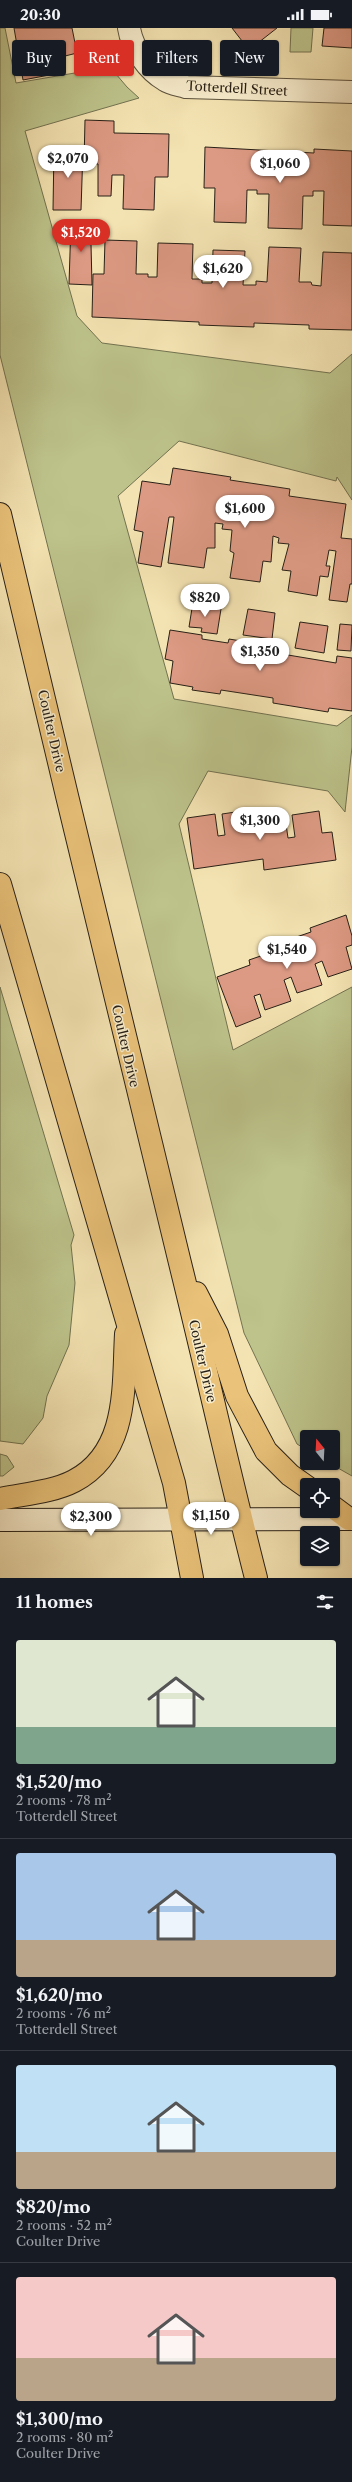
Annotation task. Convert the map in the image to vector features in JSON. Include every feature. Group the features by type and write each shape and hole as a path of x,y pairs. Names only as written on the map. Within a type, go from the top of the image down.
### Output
{"main road":[{"name":"Totterdell Street","path":"129,28 130,37 149,68 166,81 198,88 352,92"},
{"name":"Coulter Drive","path":"0,514 130,1062 181,1264 256,1578"},
{"path":"0,884 174,1483 192,1578"},
{"path":"181,1264 217,1334 237,1396 266,1450 290,1475 300,1482"},
{"path":"0,1499 54,1488 74,1481 96,1464 112,1441 120,1420 127,1318"},
{"path":"0,1520 241,1519 345,1515"}],"green space":[{"path":"0,28 5,28 12,63 12,76 15,76 16,83 57,76 66,76 66,74 74,73 74,76 118,76 139,98 25,131 77,316 102,343 330,373 352,354 352,500 337,477 336,481 179,441 118,496 174,699 337,726 352,715 352,747 345,812 328,791 208,771 179,824 233,1050 352,987 352,1476 340,1469 340,1430 300,1430 300,1446 297,1444 244,1333 0,355"},
{"path":"291,28 313,28 311,52 290,52"},
{"path":"0,987 74,1235 71,1245 75,1283 69,1345 47,1396 43,1418 23,1444 0,1441"},
{"path":"0,1454 7,1456 14,1467 3,1476 0,1476"}],"building":[{"path":"14,28 72,28 74,40 74,54 66,56 66,40 16,40"},
{"path":"232,28 277,28 262,40 241,40"},
{"path":"324,28 352,28 352,48 322,46"},
{"path":"22,76 44,76 23,80"},
{"path":"85,120 114,121 114,133 169,134 168,177 155,177 154,210 123,209 124,175 112,175 111,196 98,196 98,164 84,163"},
{"path":"205,147 314,153 314,149 352,151 352,226 323,225 324,191 313,191 313,196 303,196 302,229 268,228 269,194 257,194 257,190 247,190 246,223 214,222 215,188 204,188"},
{"path":"54,148 83,149 81,210 53,210"},
{"path":"71,222 95,223 95,244 91,244 92,285 69,284"},
{"path":"105,240 137,241 136,274 148,274 148,277 157,277 158,243 193,244 192,279 202,279 202,283 212,283 213,250 245,251 243,285 256,285 256,281 267,282 269,247 301,248 299,282 311,282 312,285 321,286 323,252 352,253 352,330 309,329 309,325 254,323 254,327 199,325 199,322 92,317 93,274 104,274"},
{"path":"173,468 231,477 230,480 290,489 289,496 346,504 341,538 352,539 352,584 350,584 347,602 329,600 336,551 329,550 326,566 330,566 328,577 320,576 317,596 288,591 291,571 282,570 289,544 278,543 279,538 273,536 271,562 263,561 260,582 230,578 234,553 230,551 232,530 222,529 223,524 215,523 215,548 207,548 204,568 168,563 174,517 169,517 161,567 138,563 143,532 134,530 142,481 170,485"},
{"path":"193,602 221,609 217,634 201,632 202,628 189,627"},
{"path":"248,609 275,613 272,639 243,635"},
{"path":"300,622 328,626 324,653 295,648"},
{"path":"340,624 352,625 351,651 337,650"},
{"path":"170,630 202,635 202,639 228,643 229,639 283,648 282,654 336,663 337,656 352,658 352,711 329,708 328,712 273,703 273,698 221,690 220,694 192,690 193,687 170,683 173,661 165,659"},
{"path":"249,810 252,830 259,829 258,820 285,817 288,838 295,837 292,815 319,811 322,833 332,832 336,860 264,870 263,859 194,869 187,818 215,814 218,836 225,835 222,814"},
{"path":"346,915 352,936 352,945 346,947 352,969 328,977 322,961 315,964 322,985 297,993 291,977 284,980 291,1001 265,1010 260,994 254,996 261,1017 236,1027 217,977 250,965 249,960 281,949 279,943 311,932 310,928"}]}
